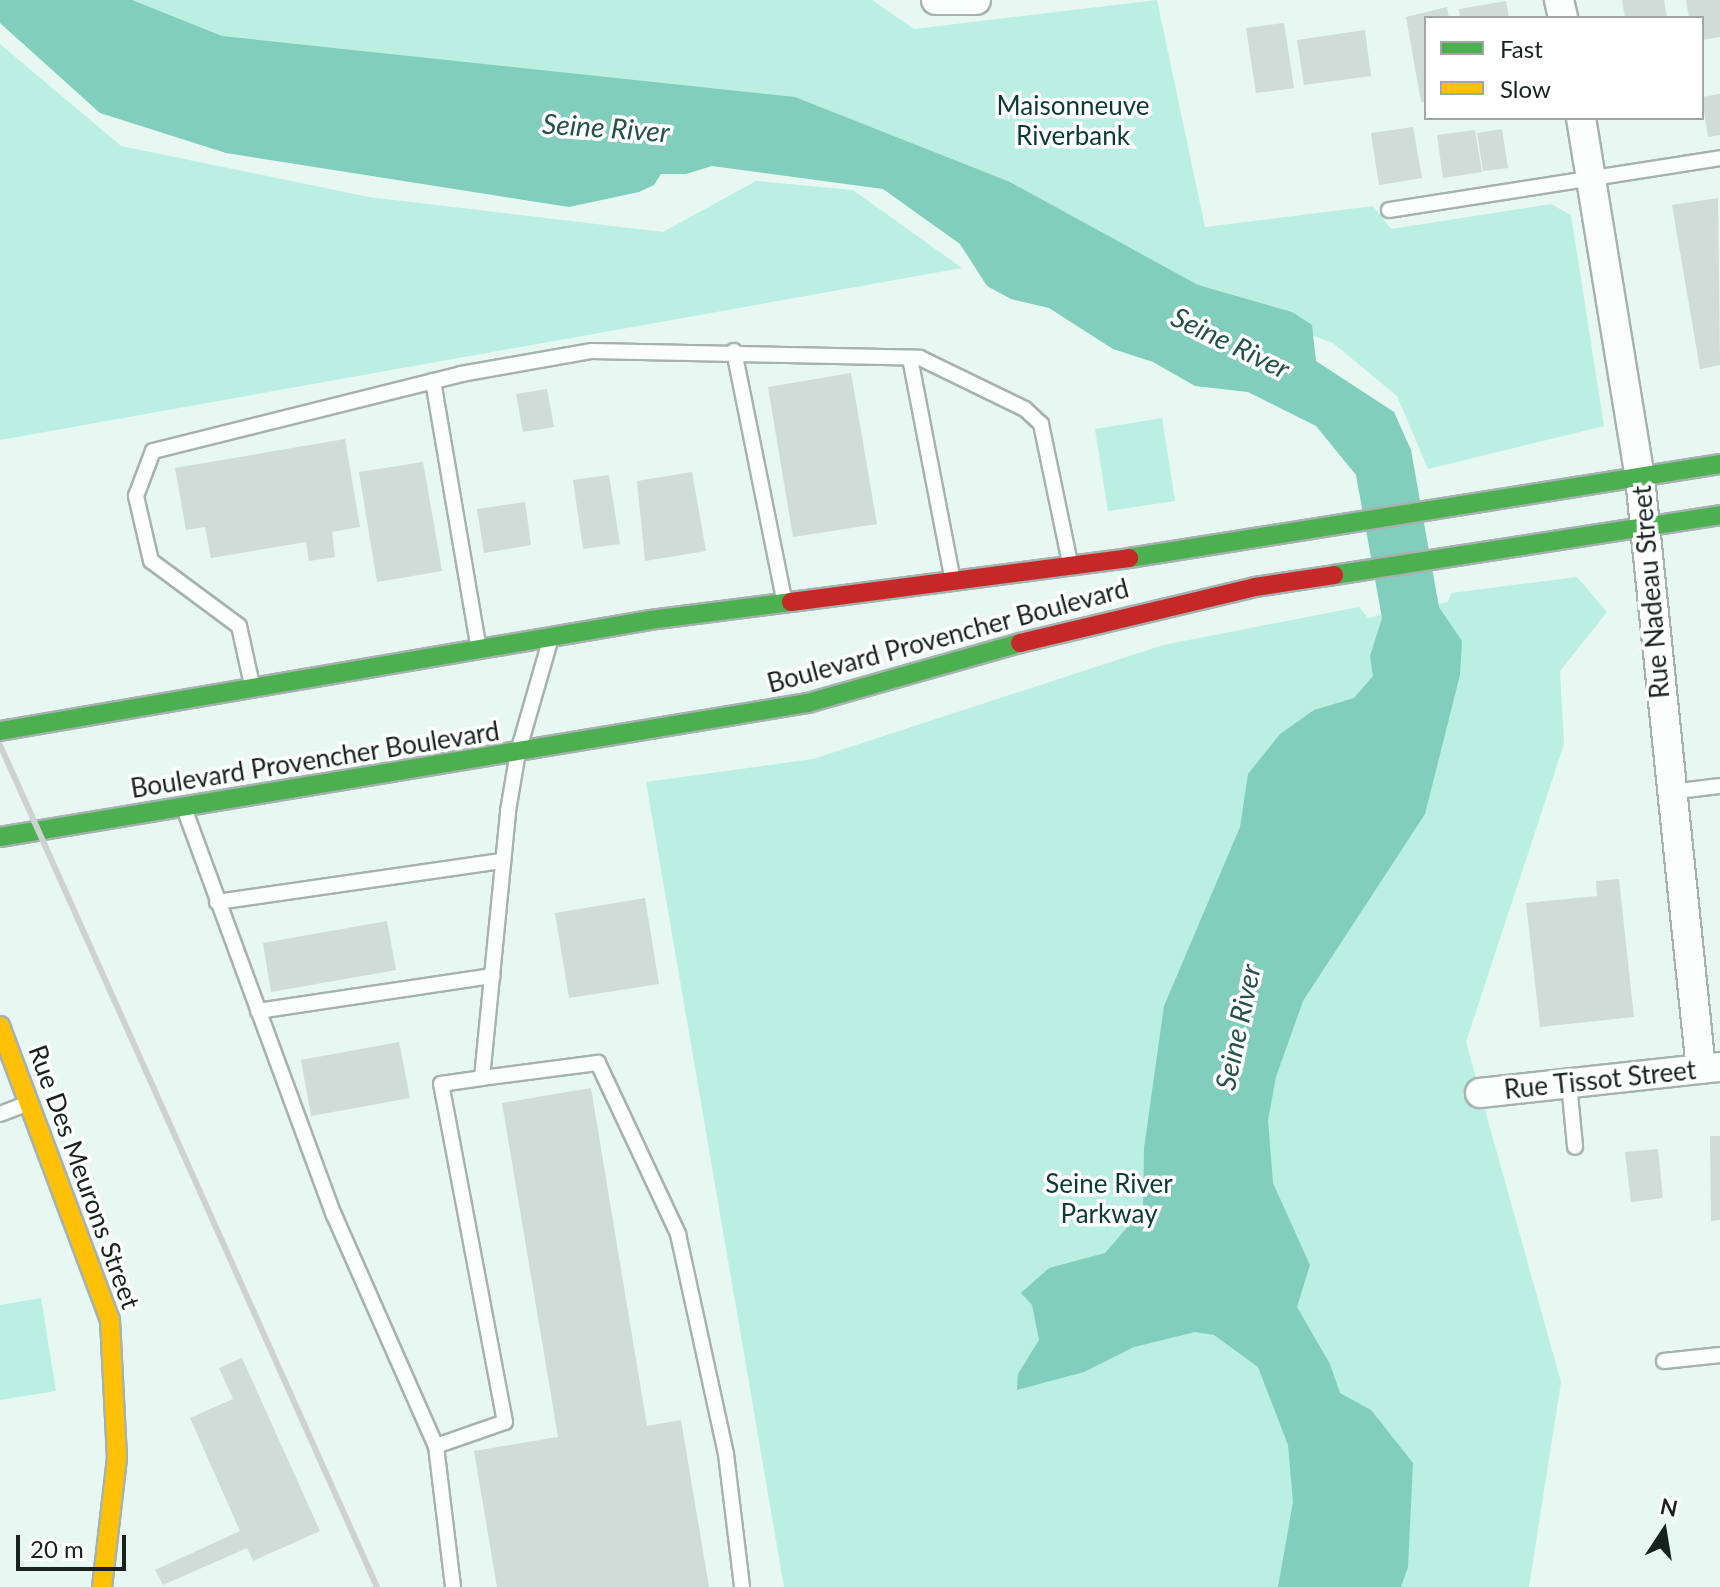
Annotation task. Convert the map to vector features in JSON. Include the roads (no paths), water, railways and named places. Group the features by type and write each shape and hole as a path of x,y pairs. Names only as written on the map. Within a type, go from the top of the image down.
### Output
{"main road":[{"name":"Boulevard Provencher Boulevard","path":"0,731 551,637 953,582 1029,579 1071,567 1248,543 1720,464"},
{"name":"Boulevard Provencher Boulevard","path":"0,837 808,703 1041,630 1255,587 1720,515"},
{"name":"Rue Des Meurons Street","path":"0,1026 110,1320 117,1445 102,1587"}],"street":[{"path":"936,0 976,0"},
{"name":"Rue Nadeau Street","path":"1581,120 1640,478 1670,792 1711,1068"},
{"name":"Rue Tissot Street","path":"1480,1093 1711,1068"}],"lane":[{"path":"1389,210 1720,158"},
{"path":"253,688 239,626 151,561 136,496 153,451 433,381 592,351 734,351 910,358 1025,409 1041,424 1071,567"},
{"path":"734,351 785,603"},
{"path":"910,358 953,582"},
{"path":"433,381 478,649"},
{"path":"482,1078 503,861 518,752 551,637"},
{"path":"1670,792 1720,786"},
{"path":"184,808 334,1215 436,1446 453,1587"},
{"path":"217,902 503,861"},
{"path":"258,1011 492,976"},
{"path":"436,1446 505,1422 441,1084 598,1063 678,1234 726,1454 742,1587"},
{"path":"1569,1083 1575,1147"},
{"path":"0,1114 30,1102"},
{"path":"1664,1361 1720,1355"}],"water":[{"name":"Seine River","path":"0,0 132,0 222,36 795,97 1010,182 1198,285 1292,312 1312,325 1316,361 1394,412 1411,450 1439,607 1462,641 1460,675 1425,814 1303,1001 1276,1077 1268,1120 1273,1183 1310,1265 1297,1307 1330,1364 1340,1393 1371,1410 1413,1463 1408,1567 1401,1587 1278,1587 1293,1502 1288,1445 1258,1367 1214,1335 1195,1332 1134,1347 1084,1372 1017,1390 1018,1374 1039,1340 1032,1305 1021,1293 1049,1268 1105,1253 1143,1209 1144,1148 1164,1006 1240,827 1248,774 1280,734 1314,710 1354,698 1373,676 1370,656 1382,618 1356,475 1316,426 1248,392 1195,386 1153,362 1113,349 1049,308 1011,299 987,286 960,244 883,189 712,166 686,174 661,174 654,185 639,192 569,207 226,153 100,113 0,23"}],"railway":[{"path":"0,745 377,1587"}],"park label":[{"name":"Maisonneuve Riverbank","path":"1073,121"},
{"name":"Seine River Parkway","path":"1109,1199"}]}
